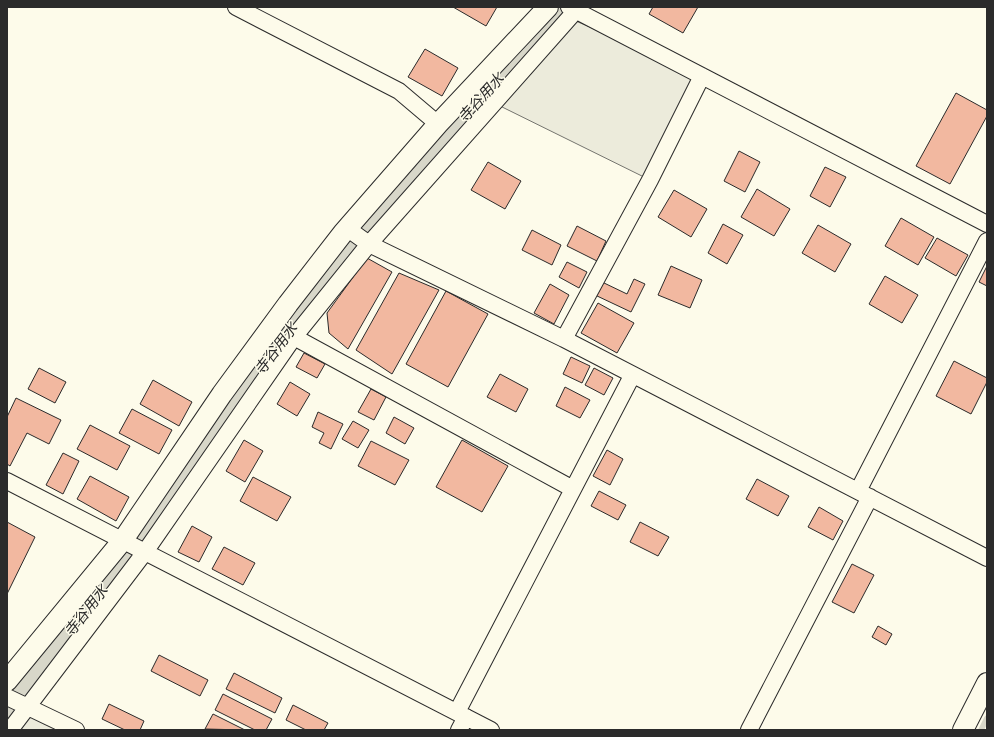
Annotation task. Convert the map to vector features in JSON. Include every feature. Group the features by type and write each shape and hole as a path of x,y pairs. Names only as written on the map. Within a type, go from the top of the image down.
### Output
{"street":[{"path":"236,7 399,91 438,124"},
{"path":"10,730 144,552 294,337 359,236 438,124 543,9"},
{"path":"359,236 574,9 987,224"},
{"path":"564,339 650,180 702,76"},
{"path":"7,681 123,540 222,394 288,304 343,233 359,236 564,339 632,376 987,558"},
{"path":"749,730 987,241"},
{"path":"294,337 573,489"},
{"path":"461,720 573,489 632,376"},
{"path":"7,481 123,540 461,720 491,730"},
{"path":"963,730 987,683"},
{"path":"7,698 76,730"}],"shaded area":[{"path":"547,7 579,7 569,18 702,76 650,180 494,103 369,244 28,707 7,697 7,681 239,371"},
{"path":"7,702 59,730 7,730"}],"building":[{"path":"453,7 497,7 486,26"},
{"path":"653,7 698,7 683,33 649,14"},
{"path":"425,49 458,68 442,96 408,77"},
{"path":"956,93 987,110 987,116 950,184 916,166"},
{"path":"739,151 760,162 745,192 724,181"},
{"path":"488,162 521,181 505,209 471,190"},
{"path":"825,167 846,177 830,207 810,196"},
{"path":"757,189 790,209 774,236 741,217"},
{"path":"674,190 707,209 691,237 658,217"},
{"path":"901,218 934,237 918,265 885,246"},
{"path":"723,224 743,235 727,264 708,253"},
{"path":"818,225 851,244 835,272 802,253"},
{"path":"577,226 606,241 597,261 567,246"},
{"path":"532,230 561,245 552,265 522,250"},
{"path":"937,238 968,255 956,276 925,258"},
{"path":"367,258 392,272 348,349 329,333 327,313"},
{"path":"567,262 587,272 579,288 559,277"},
{"path":"671,266 702,280 690,308 658,295"},
{"path":"987,266 987,286 979,282"},
{"path":"399,273 439,290 392,374 356,350"},
{"path":"885,276 918,295 902,323 869,304"},
{"path":"634,279 645,284 631,312 595,295 602,282 627,294"},
{"path":"550,284 569,295 554,324 534,313"},
{"path":"446,291 488,314 448,387 406,364"},
{"path":"598,303 634,323 617,353 581,333"},
{"path":"304,353 325,364 317,378 296,367"},
{"path":"571,357 590,366 582,383 563,374"},
{"path":"954,361 987,378 987,382 971,414 936,396"},
{"path":"39,368 66,382 55,403 28,389"},
{"path":"594,368 613,378 604,395 585,385"},
{"path":"500,374 528,389 516,412 487,397"},
{"path":"153,380 192,402 179,426 140,404"},
{"path":"290,382 310,394 297,416 277,404"},
{"path":"565,387 590,400 580,418 556,406"},
{"path":"371,389 386,397 374,420 358,412"},
{"path":"16,398 61,420 49,444 27,433 10,466 7,464 7,417"},
{"path":"132,409 172,430 159,454 119,433"},
{"path":"318,412 343,424 331,449 319,443 324,433 312,427"},
{"path":"394,417 414,428 405,444 386,433"},
{"path":"353,421 369,430 358,448 342,439"},
{"path":"90,425 130,446 117,470 77,449"},
{"path":"244,440 263,451 245,482 226,471"},
{"path":"462,440 508,466 482,512 436,487"},
{"path":"371,441 409,460 395,485 358,466"},
{"path":"607,450 623,459 610,485 593,476"},
{"path":"63,453 79,461 63,494 46,485"},
{"path":"90,476 129,497 116,521 77,499"},
{"path":"253,477 291,497 277,521 240,501"},
{"path":"757,479 789,496 778,516 746,499"},
{"path":"599,491 626,505 618,520 591,506"},
{"path":"819,507 843,521 833,540 808,527"},
{"path":"7,522 35,537 7,594"},
{"path":"640,522 669,537 658,556 630,542"},
{"path":"192,526 212,537 199,562 178,552"},
{"path":"224,547 255,563 243,585 212,569"},
{"path":"852,564 874,575 854,613 832,602"},
{"path":"878,626 892,634 886,645 872,637"},
{"path":"159,655 208,680 200,696 151,671"},
{"path":"234,673 282,698 275,713 226,689"},
{"path":"223,694 272,719 266,730 255,730 215,710"},
{"path":"109,704 144,721 140,730 125,730 102,719"},
{"path":"293,705 328,723 324,730 306,730 286,720"},
{"path":"213,714 245,730 205,729"}],"waterway":[{"name":"寺谷用水","path":"11,707 127,558 257,374 373,220 562,7"},
{"path":"981,730 987,718"}]}
